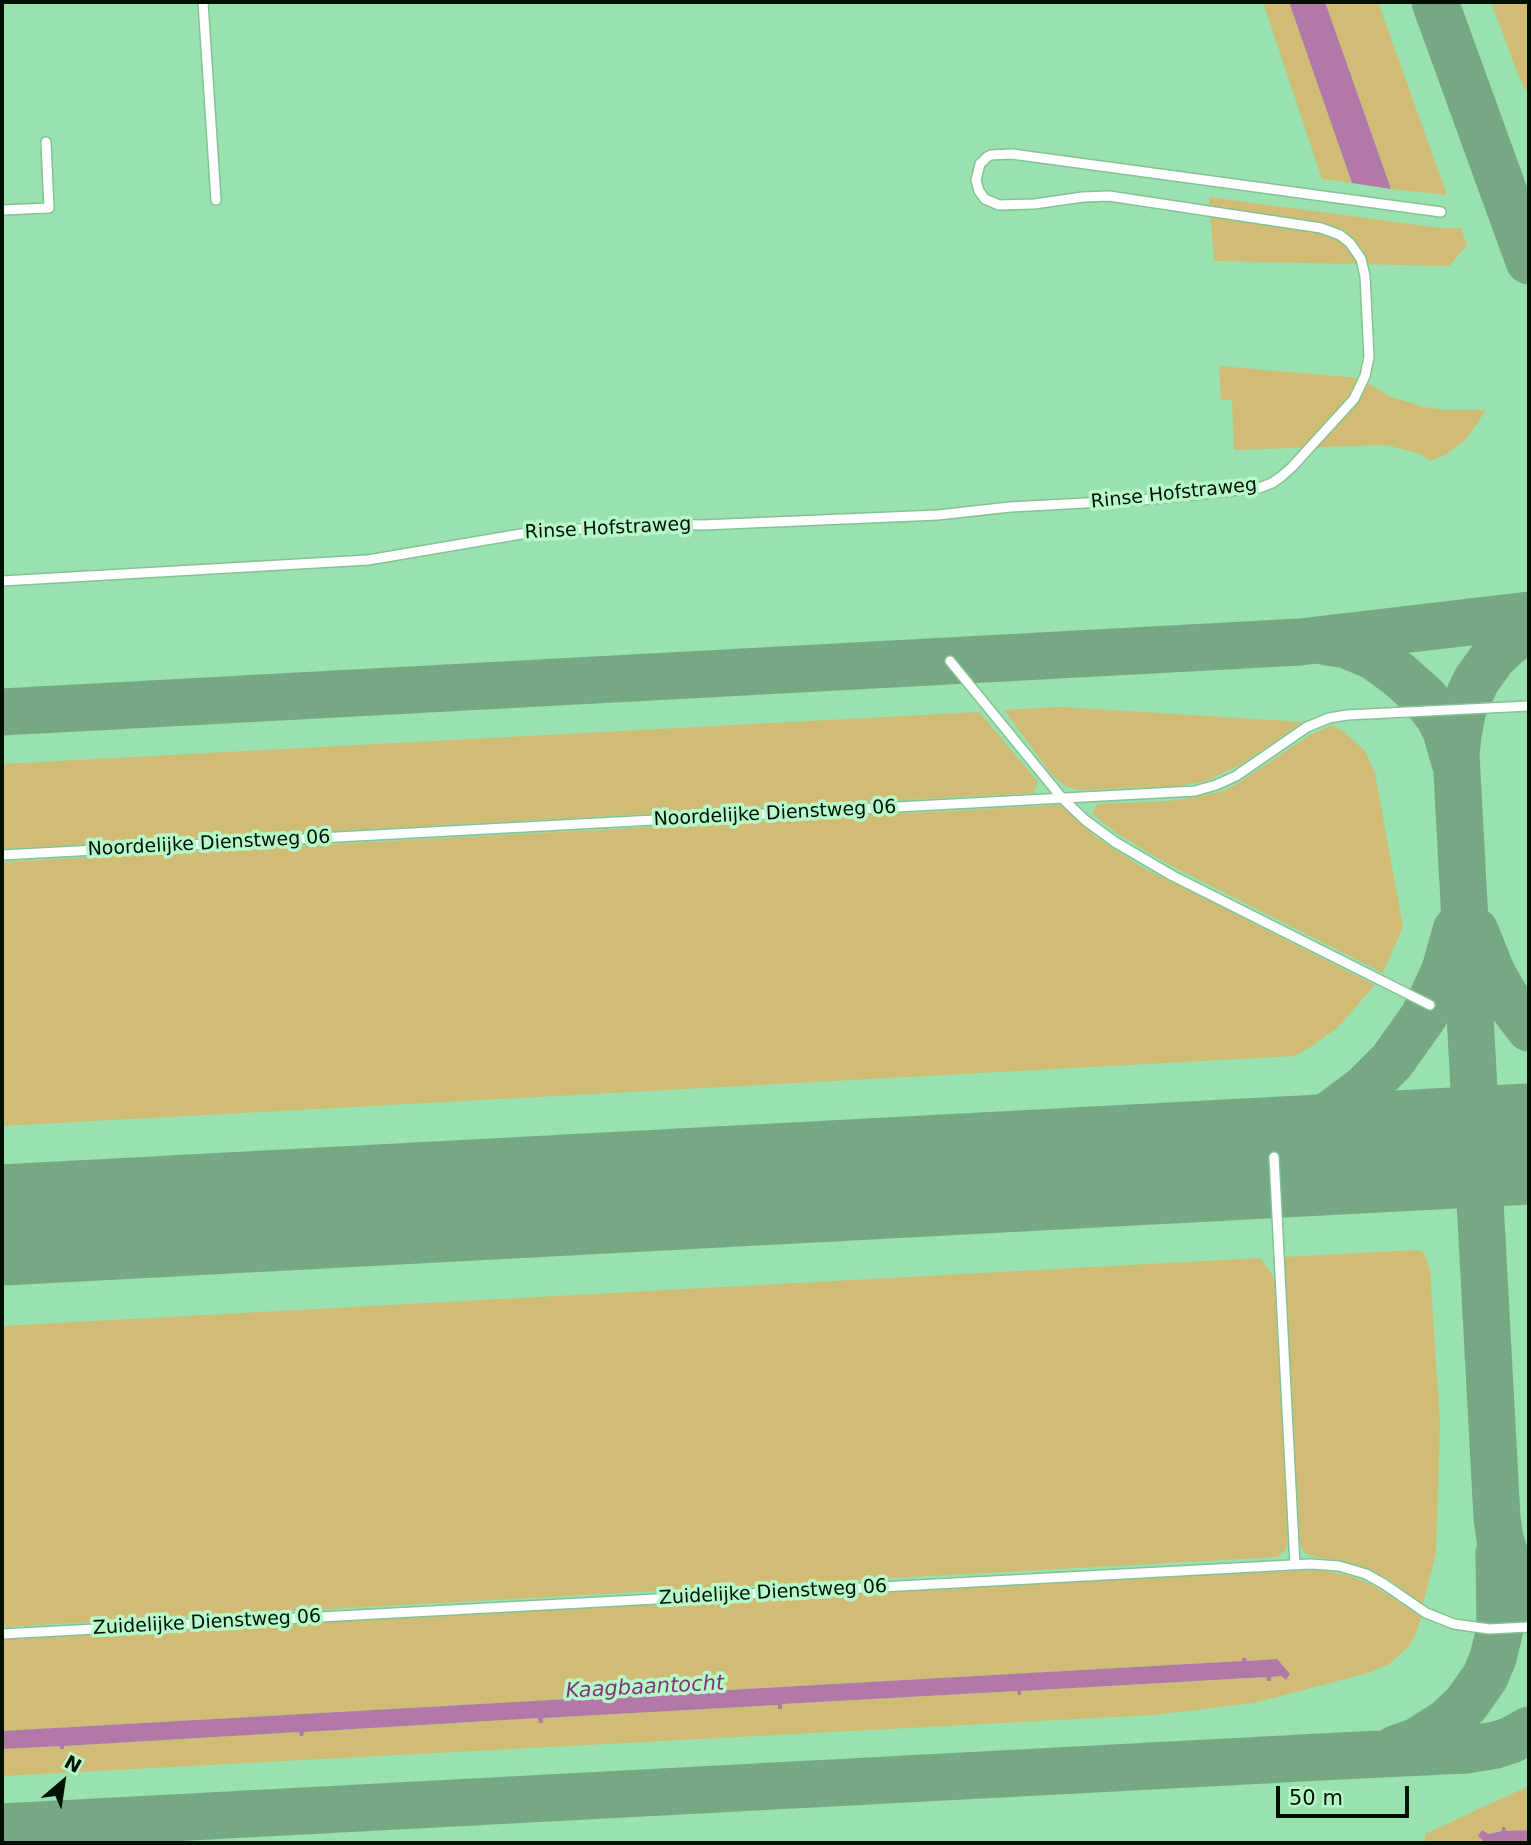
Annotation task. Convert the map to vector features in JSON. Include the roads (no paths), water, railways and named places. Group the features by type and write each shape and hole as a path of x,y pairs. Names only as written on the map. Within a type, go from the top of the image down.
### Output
{"lane":[{"path":"203,2 216,200"},
{"path":"2,210 49,208 46,142"},
{"name":"Rinse Hofstraweg","path":"2,581 351,562 533,532 660,524 731,524 938,515 1010,507 1142,500 1259,488 1272,483 1292,467 1354,399 1363,383 1369,357 1365,276 1361,259 1350,243 1321,228 1109,196 999,205 985,199 979,191 976,180 980,164 991,155 1012,154 1441,212"},
{"path":"950,661 1062,798 1104,835 1143,860 1430,1005"},
{"name":"Noordelijke Dienstweg 06","path":"2,855 1201,790 1236,776 1307,727 1339,716 1529,706"},
{"path":"1274,1157 1295,1565"},
{"name":"Zuidelijke Dienstweg 06","path":"2,1634 1329,1564 1356,1570 1384,1584 1426,1613 1454,1624 1489,1629 1529,1627"}],"water label":[{"name":"Kaagbaantocht","path":"645,1688"}]}
